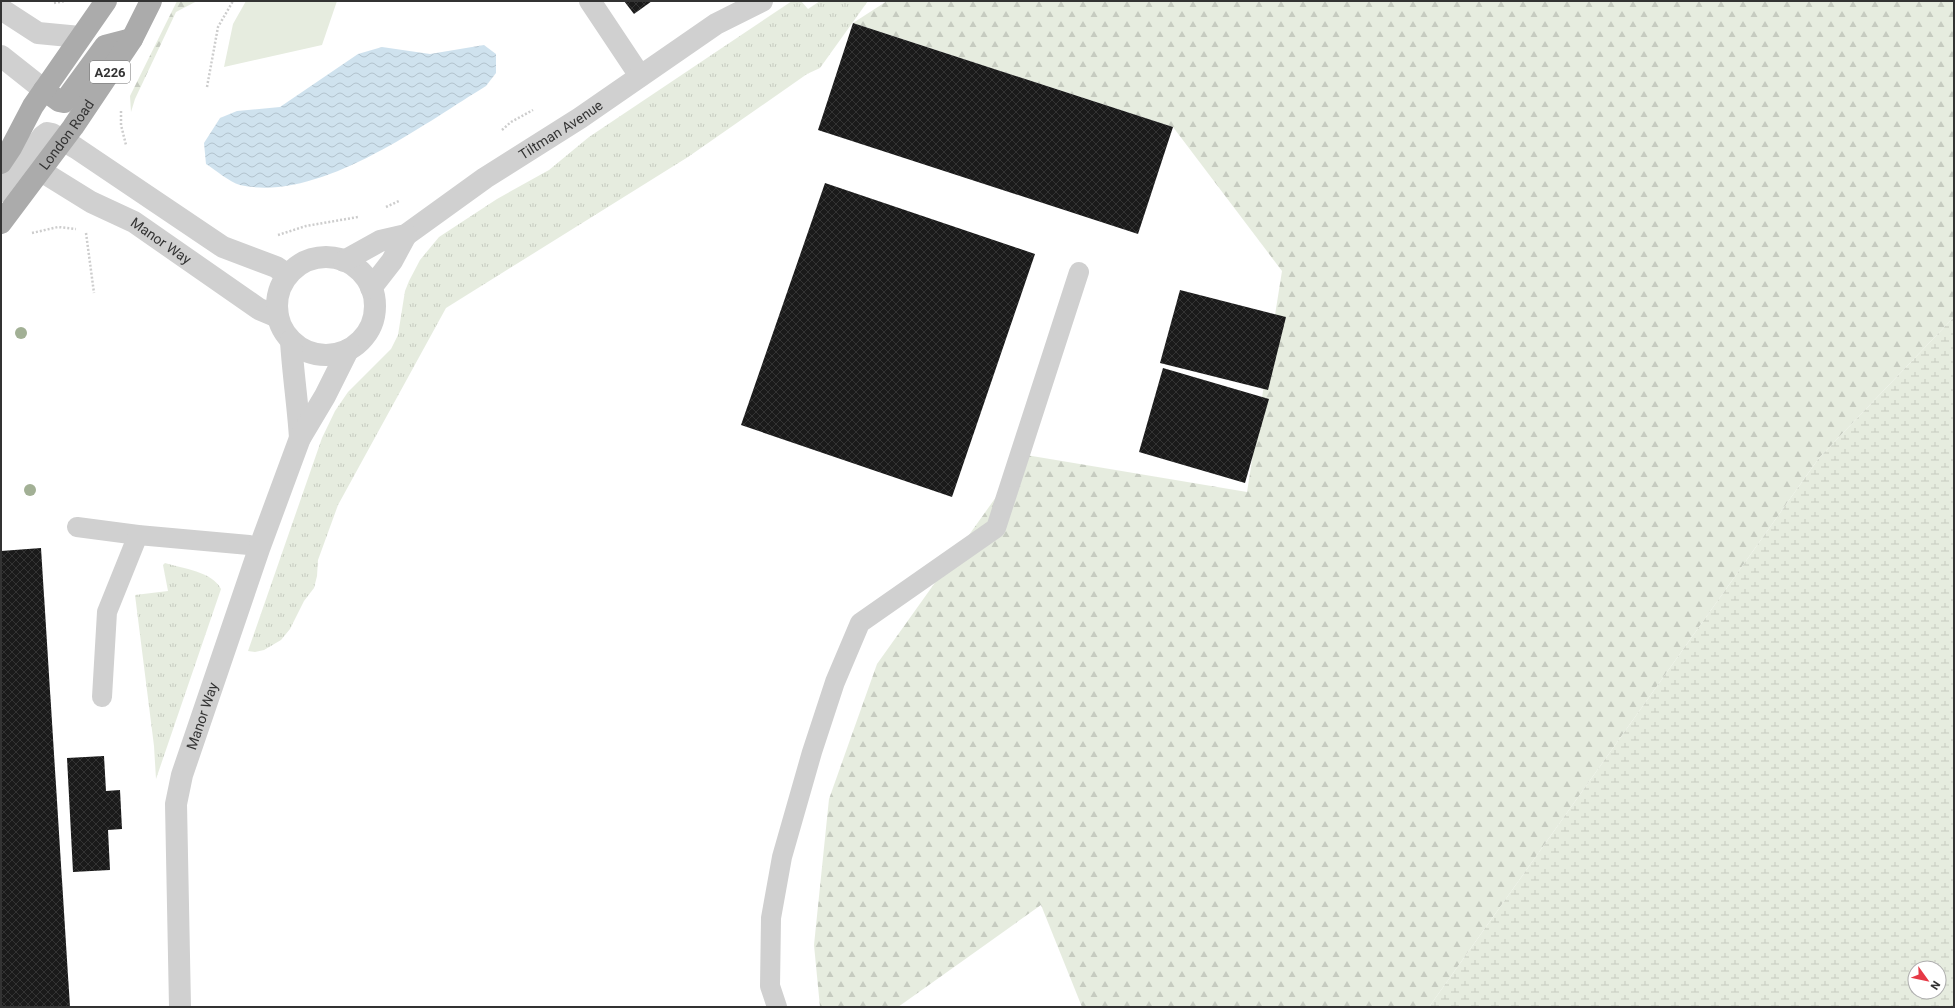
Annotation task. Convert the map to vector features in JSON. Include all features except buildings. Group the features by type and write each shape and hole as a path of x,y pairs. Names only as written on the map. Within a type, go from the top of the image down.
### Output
{"main road":[{"path":"1,162 44,90 106,1"},
{"name":"London Road","path":"1,223 34,164 64,140 132,39 151,1"},
{"path":"44,90 59,101 64,102 105,46 132,39"}],"street":[{"path":"590,1 640,76"},
{"name":"Tiltman Avenue","path":"716,24 735,1"},
{"name":"Tiltman Avenue","path":"344,261 380,241 406,235 485,178 580,118 716,24 762,1"},
{"path":"1,9 38,33 80,37"},
{"path":"1,56 44,90"},
{"path":"1,191 34,164 18,135"},
{"name":"Manor Way","path":"64,140 218,244 276,267 288,274"},
{"name":"Manor Way","path":"34,164 92,202 131,220 259,308 278,317"},
{"name":"Tiltman Avenue","path":"370,288 392,261 406,235"},
{"path":"317,258 332,258 344,261 360,271 374,298 374,313 369,328 361,341 348,350 334,355 318,355 304,350 291,341 278,317 277,299 288,274 302,263 317,258"},
{"name":"Manor Way","path":"291,341 293,369 298,402 300,438"},
{"name":"Manor Way","path":"180,1007 176,804 182,775 259,549 300,438 325,396 348,350"}],"lane":[{"path":"777,1007 770,986 771,918 782,857 812,752 835,682 860,623 996,528 1079,272"},
{"path":"77,527 138,535 249,545 259,549"},
{"path":"102,697 107,612 138,535"}],"path":[{"path":"207,87 218,27 233,1"},
{"path":"30,233 58,227 85,230 94,293"}],"green space":[{"path":"177,1 197,1 176,12 135,99 131,112 130,96"},
{"path":"246,1 337,1 322,45 224,67 233,24"},
{"path":"792,1 801,1 808,9 820,1 868,1 820,68 807,74 688,157 446,308 338,505 318,560 317,576 314,588 304,601 290,629 281,640 264,650 255,652 248,651 322,438 335,411 348,392 391,349 398,335 405,291 409,281 420,260 439,237 497,199 549,170 589,137"},
{"path":"887,1 1954,1 1954,317 1819,458 1429,1007 1082,1007 1041,905 898,1007 820,1007 814,945 829,799 877,664 1026,455 1247,492 1282,271 1173,127 853,23"},
{"path":"1954,317 1954,1007 1429,1007 1819,458"},
{"path":"165,563 204,574 217,583 221,589 156,779 154,746 135,595 168,591 163,565"}],"water":[{"path":"484,45 496,54 496,73 486,86 401,139 369,157 336,172 303,183 271,188 240,185 227,179 206,164 204,143 220,118 237,111 280,107 358,54 382,47 430,54"}]}
